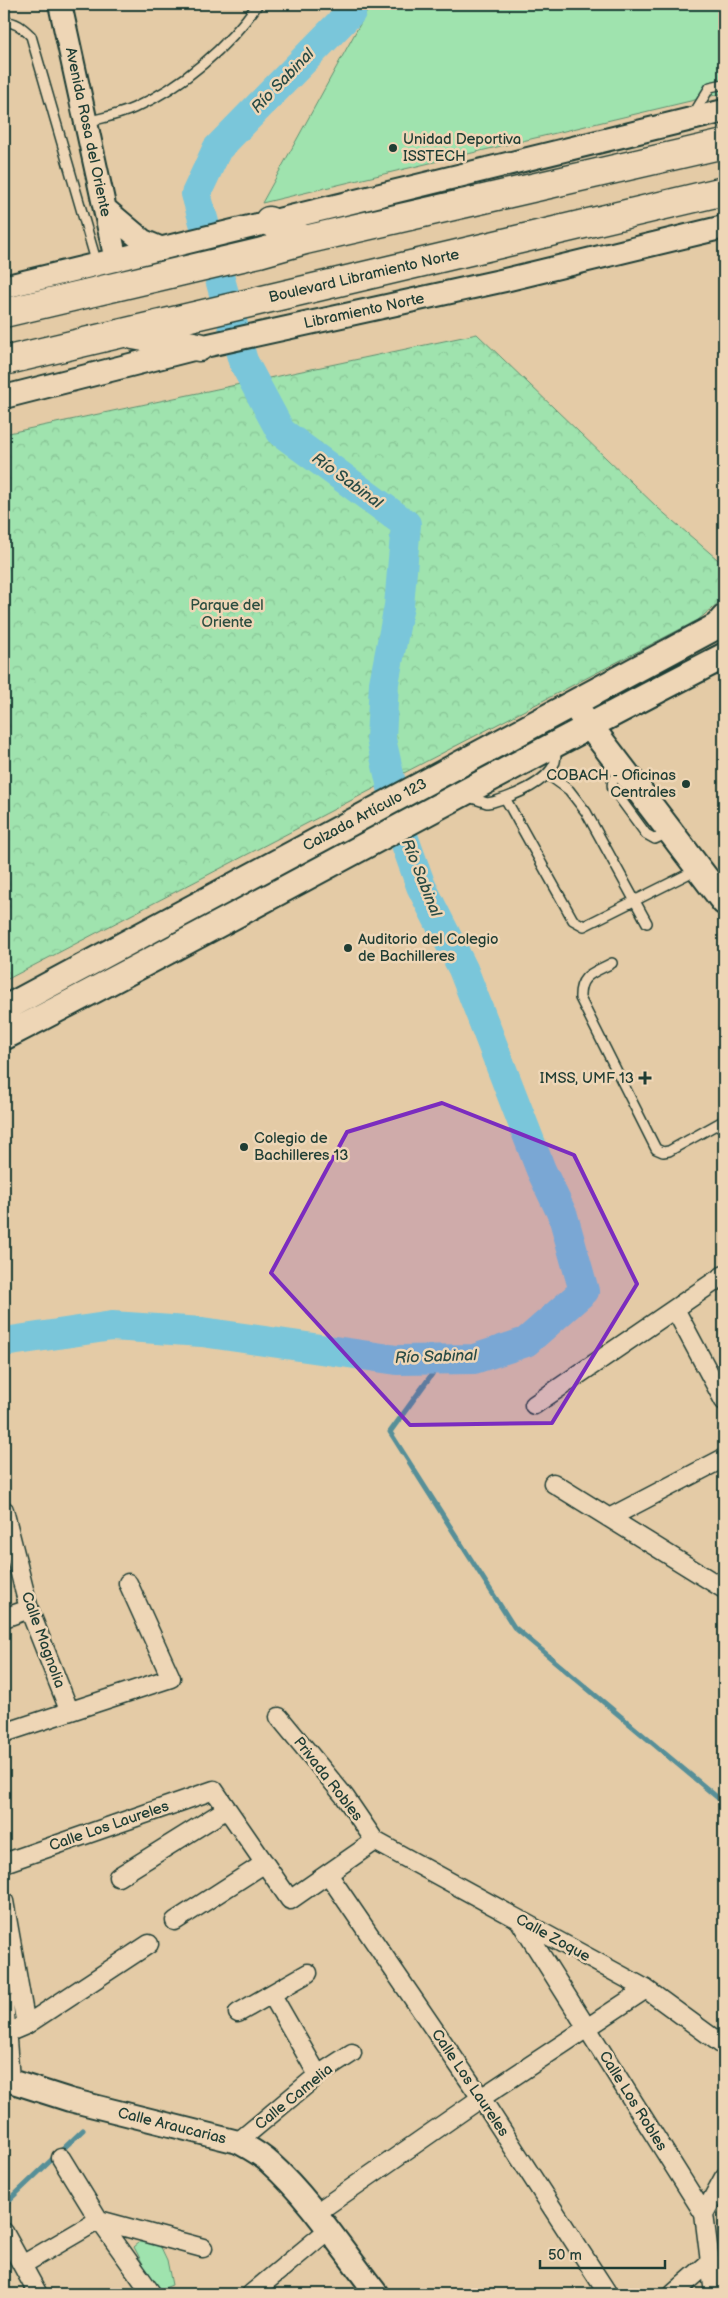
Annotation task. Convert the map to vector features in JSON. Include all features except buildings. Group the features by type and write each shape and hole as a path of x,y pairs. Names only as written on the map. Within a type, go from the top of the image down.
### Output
{"highway":[{"path":"4,314 171,256 259,253 304,240 724,144"},
{"name":"Boulevard Libramiento Norte","path":"4,361 724,191"},
{"path":"263,222 304,240"},
{"path":"124,333 204,346"}],"main road":[{"name":"Calzada Artículo 123","path":"4,1009 717,626 724,618"},
{"name":"Calzada Artículo 123","path":"4,1038 556,742 724,656"},
{"path":"573,702 589,726 721,894"}],"street":[{"name":"Avenida Rosa del Oriente","path":"60,4 105,209 107,263"},
{"path":"4,287 107,263 171,256 263,222 724,111"},
{"path":"105,209 143,241 171,256"},
{"name":"Libramiento Norte","path":"4,397 204,346 505,280 724,227"},
{"path":"534,1405 724,1276"},
{"path":"675,1309 724,1400"},
{"path":"609,1518 724,1458"},
{"path":"553,1483 724,1589"},
{"name":"Calle Magnolia","path":"4,1510 29,1609 69,1710"},
{"path":"4,1733 69,1710 171,1678 128,1583"},
{"path":"4,1618 29,1609"},
{"name":"Privada Robles","path":"279,1718 345,1797 375,1841"},
{"name":"Calle Los Laureles","path":"4,1863 214,1790 227,1809"},
{"path":"118,1877 227,1809 290,1900 375,1841"},
{"name":"Calle Zoque","path":"375,1841 646,1989 724,2046"},
{"path":"175,1921 265,1863"},
{"name":"Calle Los Laureles","path":"328,1874 481,2098 608,2294"},
{"path":"4,1901 26,2025"},
{"name":"Calle Los Robles","path":"519,1920 704,2214 714,2294"},
{"path":"7,2033 26,2025 149,1944"},
{"path":"238,2013 308,1973"},
{"path":"250,2294 322,2222 481,2098 646,1989"},
{"path":"272,1995 318,2075"},
{"path":"4,2000 7,2033 7,2080"},
{"name":"Calle Camelia","path":"238,2142 318,2075 352,2053"},
{"name":"Calle Araucarias","path":"7,2080 143,2120 238,2142 270,2162 322,2222 377,2294"},
{"path":"61,2158 99,2220 152,2294"},
{"path":"704,2214 724,2177"},
{"path":"22,2266 99,2220 203,2248"},
{"path":"4,2232 38,2294"},
{"path":"673,2294 711,2261"}],"lane":[{"path":"86,122 133,109 176,84 226,44 258,4"},
{"path":"4,22 10,22 23,28 31,36 107,263"},
{"path":"691,119 710,87 724,84"},
{"path":"461,794 487,803 506,798 547,774 555,761 556,742"},
{"path":"547,774 569,790 586,812 647,923"},
{"path":"506,798 573,920 584,926 699,868"},
{"path":"612,963 584,978 579,986 580,998 656,1149 663,1152 669,1151 724,1121"}],"highlighted area":[{"path":"442,1103 574,1155 637,1284 552,1423 410,1425 271,1273 347,1132"}],"green space":[{"name":"Unidad Deportiva ISSTECH","path":"371,4 724,4 724,93 262,203"},
{"name":"Parque del Oriente","path":"477,334 658,508 724,565 724,598 698,620 4,981 4,434"},
{"path":"145,2238 158,2241 167,2260 172,2285 157,2291 134,2247"}],"waterway":[{"name":"Río Sabinal","path":"4,1342 112,1326 202,1332 397,1360 474,1359 526,1342 584,1291 563,1216 541,1170 463,969 421,886 403,836 381,739 384,683 399,606 406,524 281,432 243,361 196,194 217,149 351,12 353,4"},
{"path":"443,1359 390,1432 514,1627 724,1803"},
{"path":"4,2205 83,2130"}],"place":[{"name":"Unidad Deportiva ISSTECH","path":"393,148"},
{"name":"COBACH - Oficinas Centrales","path":"686,784"},
{"name":"Auditorio del Colegio de Bachilleres","path":"348,948"},
{"name":"IMSS, UMF 13","path":"645,1078"},
{"name":"Colegio de Bachilleres 13","path":"244,1147"}]}
